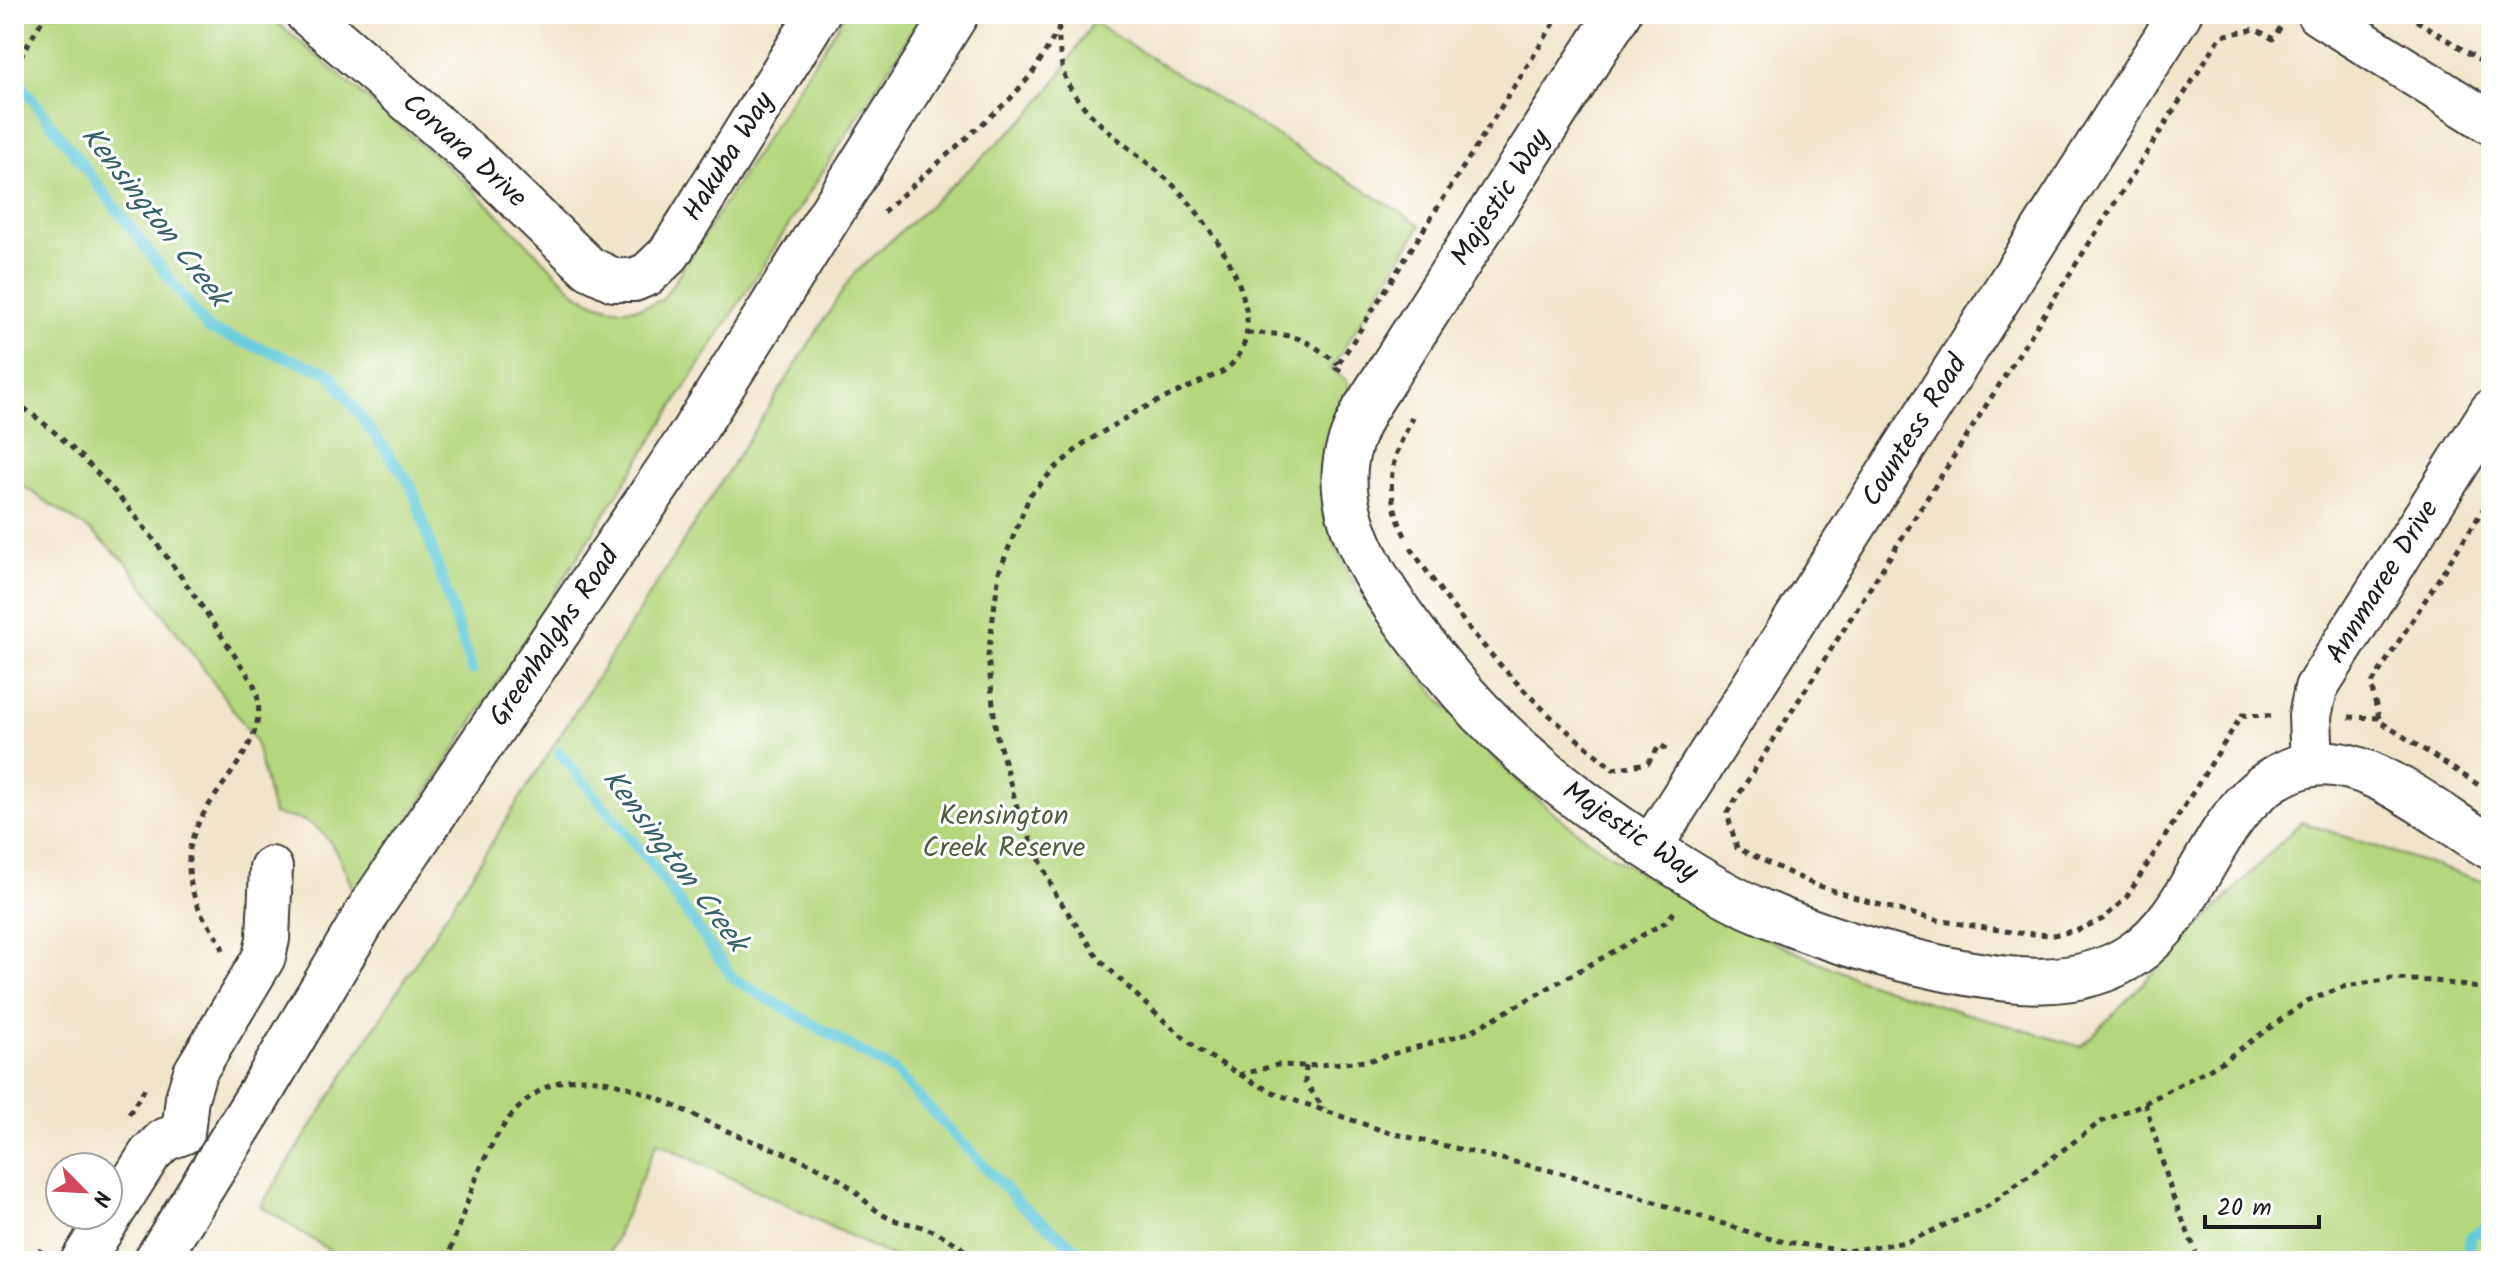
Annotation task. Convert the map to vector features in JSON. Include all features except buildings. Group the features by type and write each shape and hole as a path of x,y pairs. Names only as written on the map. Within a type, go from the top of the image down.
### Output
{"street":[{"name":"Corvara Drive","path":"307,14 477,160 589,268 614,280 624,281"},
{"name":"Hakuba Way","path":"624,281 648,274 669,254 818,14"},
{"name":"Greenhalghs Road","path":"156,1261 372,905 687,442 956,14"},
{"name":"Majestic Way","path":"1618,14 1375,394 1352,440 1345,475 1349,514 1355,532 1382,583 1438,664 1501,732 1592,811 1699,879 1750,907 1893,957 1998,977 2043,981 2075,978 2119,963 2144,947 2174,912 2243,806 2280,776 2312,765 2338,764 2360,770 2491,847"},
{"name":"Countess Road","path":"1650,848 2180,14"},
{"path":"2318,14 2491,123"},
{"name":"Annmaree Drive","path":"2312,765 2310,716 2316,688 2491,411"},
{"path":"183,1133 191,1080 264,957 268,939 271,868"},
{"path":"82,1261 150,1154 164,1140 240,1120 256,1100"}],"path":[{"path":"14,68 46,14"},
{"path":"1058,14 1067,83 1093,118 1179,192 1225,257 1244,296 1248,310 1247,333 1238,359 1224,371 1139,410 1083,444 1030,495 999,572 988,656 996,733 1019,814 1056,895 1100,960 1189,1042 1239,1075 1279,1095 1387,1132 1569,1175 1774,1240 1845,1251 1907,1242 1988,1206 2099,1123 2145,1103 2222,1062 2307,1001 2346,986 2392,979 2435,981 2491,990"},
{"path":"1058,31 1068,14"},
{"path":"1560,14 1336,368 1412,420 1394,455 1391,472 1396,512 1412,550 1503,667 1539,705 1613,769 1648,763 1660,745 1738,795"},
{"path":"2281,716 2242,715 2126,898 2103,919 2064,933 2018,933 1936,920 1813,884 1737,848 1727,813 2221,36 2256,29 2273,39 2289,14"},
{"path":"2406,14 2491,67"},
{"path":"1247,333 1303,338 1338,364"},
{"path":"14,401 64,438 101,475 167,556 253,683 258,696 258,726 199,822 189,849 189,877 197,903 220,941 224,960"},
{"path":"2379,718 2371,685 2491,497"},
{"path":"1239,1075 1277,1065 1367,1061 1468,1033 1666,922 1699,879"},
{"path":"1306,1066 1305,1082 1324,1110"},
{"path":"129,1114 154,1074"},
{"path":"452,1261 449,1254 492,1144 505,1121 524,1101 543,1089 562,1080 585,1079 633,1090 680,1107 734,1134 804,1158 841,1180 885,1216 925,1228 949,1240 976,1261"},
{"path":"2145,1103 2170,1187 2196,1252"}],"green space":[{"path":"14,14 267,14 467,183 577,294 609,307 630,309 663,299 845,14 923,14 358,902 340,859 320,830 302,820 273,814 255,740 126,562 92,532 14,480"},
{"name":"Kensington Creek Reserve","path":"1093,22 1421,225 1331,369 1347,381 1350,390 1334,427 1326,461 1324,493 1329,524 1339,554 1354,583 1396,645 1470,733 1526,789 1617,859 1771,941 1893,991 2081,1047 2301,822 2491,884 2491,1261 901,1261 657,1142 606,1261 346,1261 261,1206 852,276 1033,111"}],"waterway":[{"name":"Kensington Creek","path":"14,75 208,329 329,373 411,485 472,670"},
{"name":"Kensington Creek","path":"559,752 650,862 734,979 894,1071 1021,1205 1092,1261"},
{"name":"Kensington Creek","path":"2466,1261 2471,1236 2491,1225"}]}
